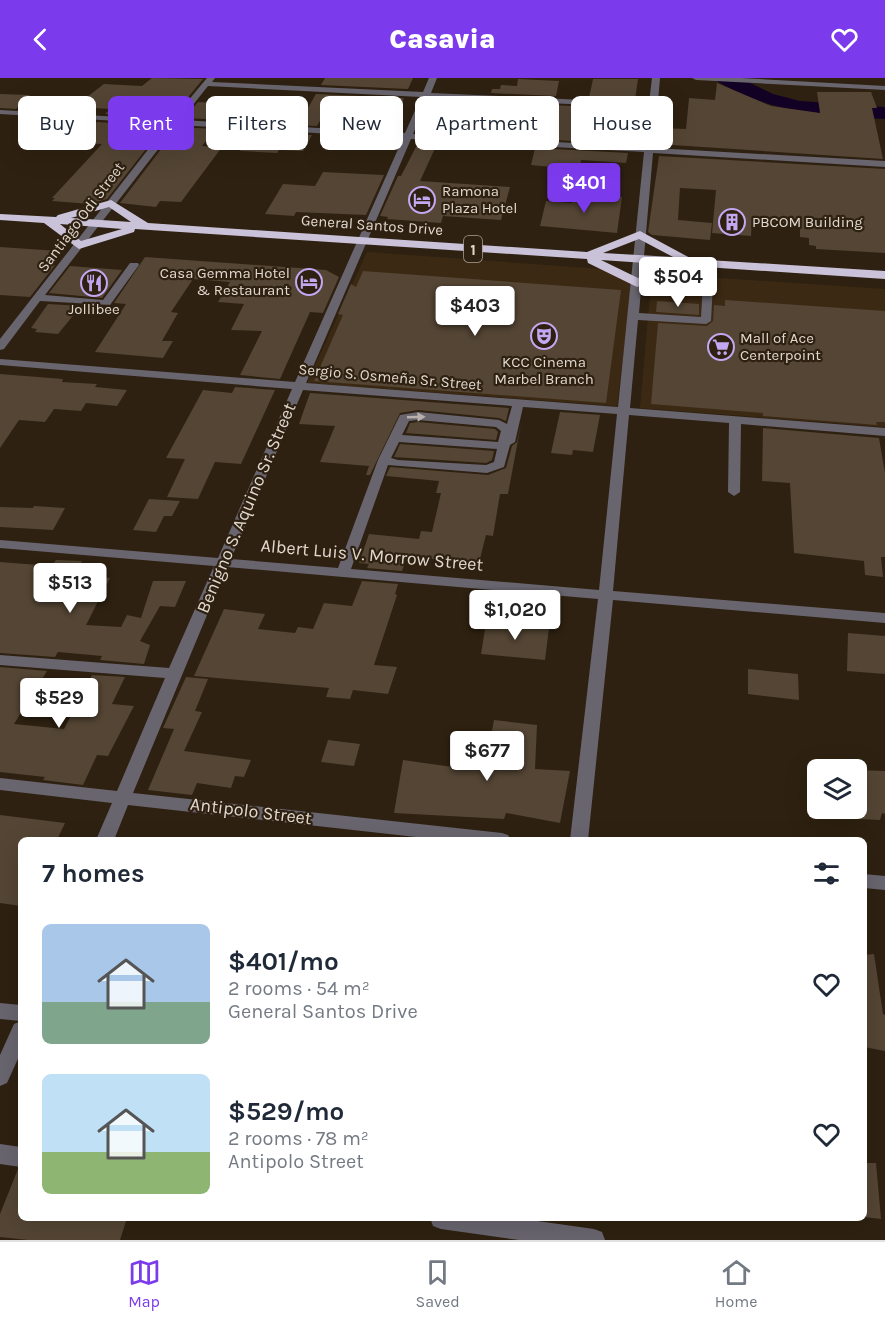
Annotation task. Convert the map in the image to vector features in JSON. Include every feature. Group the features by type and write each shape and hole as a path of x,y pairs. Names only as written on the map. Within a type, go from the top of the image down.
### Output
{"highway":[{"path":"48,220 111,203 144,226"},
{"name":"General Santos Drive","path":"0,217 638,260 885,274"},
{"path":"48,220 79,245 144,226"},
{"path":"585,256 640,236 693,263"},
{"path":"585,256 637,283 693,263"}],"street":[{"name":"Benigno S. Aquino Sr. Street","path":"106,837 174,674 433,78"},
{"path":"654,96 656,78"},
{"path":"696,78 885,88"},
{"path":"209,81 571,102"},
{"name":"Santiago Odi Street","path":"194,99 209,81"},
{"path":"0,112 108,118"},
{"path":"194,123 571,145"},
{"name":"Santiago Odi Street","path":"0,347 153,150"},
{"path":"579,837 606,595 649,150 885,164"},
{"path":"38,298 106,303 134,265"},
{"path":"633,316 706,321 708,283"},
{"name":"Sergio S. Osmeña Sr. Street","path":"0,363 885,432"},
{"path":"384,460 397,464 487,469 500,464 506,460 518,404"},
{"path":"344,572 384,460 404,418 418,416 499,424 507,430 500,464"},
{"path":"734,492 735,421"},
{"path":"396,438 504,446"},
{"name":"Albert Luis V. Morrow Street","path":"0,544 885,618"},
{"path":"0,660 174,674"},
{"name":"Antipolo Street","path":"0,784 476,837"},
{"path":"867,881 885,883"},
{"path":"0,1011 18,1014"},
{"path":"0,1077 18,1037"},
{"path":"0,1154 18,1157"},
{"path":"466,1221 542,1230 594,1240"}],"shaded area":[{"path":"367,252 603,269 632,283 617,406 307,383"},
{"path":"675,275 885,289 885,427 640,408 651,284"}],"building":[{"path":"152,78 203,79 189,96 108,96 108,109 96,108 96,96 88,96 104,84 142,86"},
{"path":"325,78 413,78 408,89 321,85"},
{"path":"518,79 559,81 556,96 491,93 492,89 500,89 501,85 517,86"},
{"path":"593,79 638,79 636,96 589,96"},
{"path":"717,83 771,106 820,113 817,92 871,92 877,108 872,108 883,159 673,145 673,129 686,129 689,98 715,100"},
{"path":"0,94 30,95 18,96 16,109 0,108"},
{"path":"316,94 360,96 320,96 320,121 317,126 308,126 308,108"},
{"path":"198,102 206,102 206,119 194,118 194,107"},
{"path":"559,105 571,106 571,141 559,140"},
{"path":"96,123 108,123 108,150 145,150 107,199 90,204 52,201 55,198 52,198 102,144 96,144"},
{"path":"194,128 206,129 206,141 202,146 206,146 206,150 220,150 181,202 160,201 156,207 120,203 160,150 194,150"},
{"path":"415,149 434,150 420,181 510,187 501,220 443,216 441,223 387,219 388,217 380,216 398,176 401,176"},
{"path":"241,150 279,150 277,153"},
{"path":"535,150 628,153 626,163 581,160 580,169 531,165"},
{"path":"659,156 885,169 885,253 816,249 816,246 809,245 809,238 800,237 800,224 752,221 751,236 712,233 716,190 680,188 678,220 712,223 710,240 652,235 648,232"},
{"path":"323,172 384,175 366,215 296,212 294,216 265,214 283,184 315,186"},
{"path":"574,194 622,197 617,233 540,226 546,201 572,203"},
{"path":"0,247 59,251 48,264 55,265 30,297 0,295"},
{"path":"145,257 326,270 339,277 323,313 310,312 280,379 240,375 262,331 231,330 244,304 218,302 230,282 193,279 171,312 178,313 162,341 173,341 163,358 95,352 126,304 114,303"},
{"name":"Jollibee","path":"70,266 122,270 102,298 49,293"},
{"path":"363,271 621,290 606,403 314,381 343,315 338,314 351,284 356,287"},
{"name":"Mall of Ace Centerpoint","path":"725,300 885,311 885,422 876,422 877,425 651,404 658,323 707,326 713,321 714,305 725,306"},
{"path":"657,301 699,304 699,315 656,312"},
{"path":"48,304 81,306 58,334 35,332 37,329 31,328"},
{"path":"0,374 63,379 62,382 97,384 95,387 127,390 117,406 86,403 81,411 54,409 45,422 19,420 0,448"},
{"path":"235,387 275,390 241,464 215,462 198,499 167,497 185,459 166,458 203,390 232,393"},
{"path":"310,393 509,408 506,421 499,418 418,410 400,413 370,475 366,475 369,466 320,462 335,426 299,424"},
{"path":"560,412 600,415 593,452 573,450 572,455 551,453"},
{"path":"410,423 495,429 498,432 496,440 406,433"},
{"path":"521,424 508,494 500,494 493,536 486,535 479,563 407,557 402,571 367,568 369,564 359,563 369,534 419,539 421,531 432,532 441,493 436,493 439,481 386,476 390,467 488,475 506,468 512,446 517,442"},
{"path":"763,428 879,438 885,473 885,557 881,557 883,577 865,575 864,561 794,553 790,483 762,481"},
{"path":"400,444 494,451 492,460 486,463 394,457"},
{"path":"149,499 180,501 172,516 164,516 156,532 133,530"},
{"path":"34,506 65,508 53,530 0,527 0,507 33,508"},
{"path":"56,560 82,561 75,575 110,578 86,625 121,627 127,615 141,618 153,581 186,581 175,607 160,606 140,641 150,645 144,664 100,660 102,656 58,652 55,657 0,653 0,562 51,566"},
{"path":"362,581 398,584 395,594 397,595 374,665 397,667 388,694 353,690 350,699 326,697 329,688 194,676 224,609 265,614 258,629 295,633 298,627 313,629 324,603 352,606"},
{"path":"486,623 549,628 545,660 481,654"},
{"path":"848,633 885,636 885,674 847,671"},
{"path":"0,667 47,671 14,724 64,729 92,675 125,677 112,704 134,706 108,756 97,755 83,785 43,780 45,777 0,772"},
{"path":"748,669 798,674 799,700 748,694"},
{"path":"186,677 208,679 195,711 202,712 184,751 251,760 244,777 235,776 231,788 197,783 192,795 148,790 174,729 163,728"},
{"path":"494,720 537,725 535,769 570,771 560,823 506,813 504,819 394,813 403,760 467,769 468,765 485,768"},
{"path":"328,740 360,744 354,766 321,762"},
{"path":"867,770 885,771 885,814 882,813 880,820 859,819 867,819"},
{"path":"0,815 65,823 58,837 18,837 18,906 0,903"},
{"path":"874,954 885,1015 885,1051 867,1048 867,955"},
{"path":"867,1163 876,1163 881,1219 867,1217"},
{"path":"18,1169 18,1221 126,1221 120,1240 28,1240 0,1237 0,1214"}],"waterway":[{"path":"725,78 760,96 786,104 814,109 885,113"}],"place":[{"name":"Ramona Plaza Hotel","path":"422,200"},
{"name":"PBCOM Building","path":"732,222"},
{"name":"Casa Gemma Hotel & Restaurant","path":"309,282"},
{"name":"Jollibee","path":"94,283"},
{"name":"KCC Cinema Marbel Branch","path":"544,336"},
{"name":"Mall of Ace Centerpoint","path":"721,347"}]}
